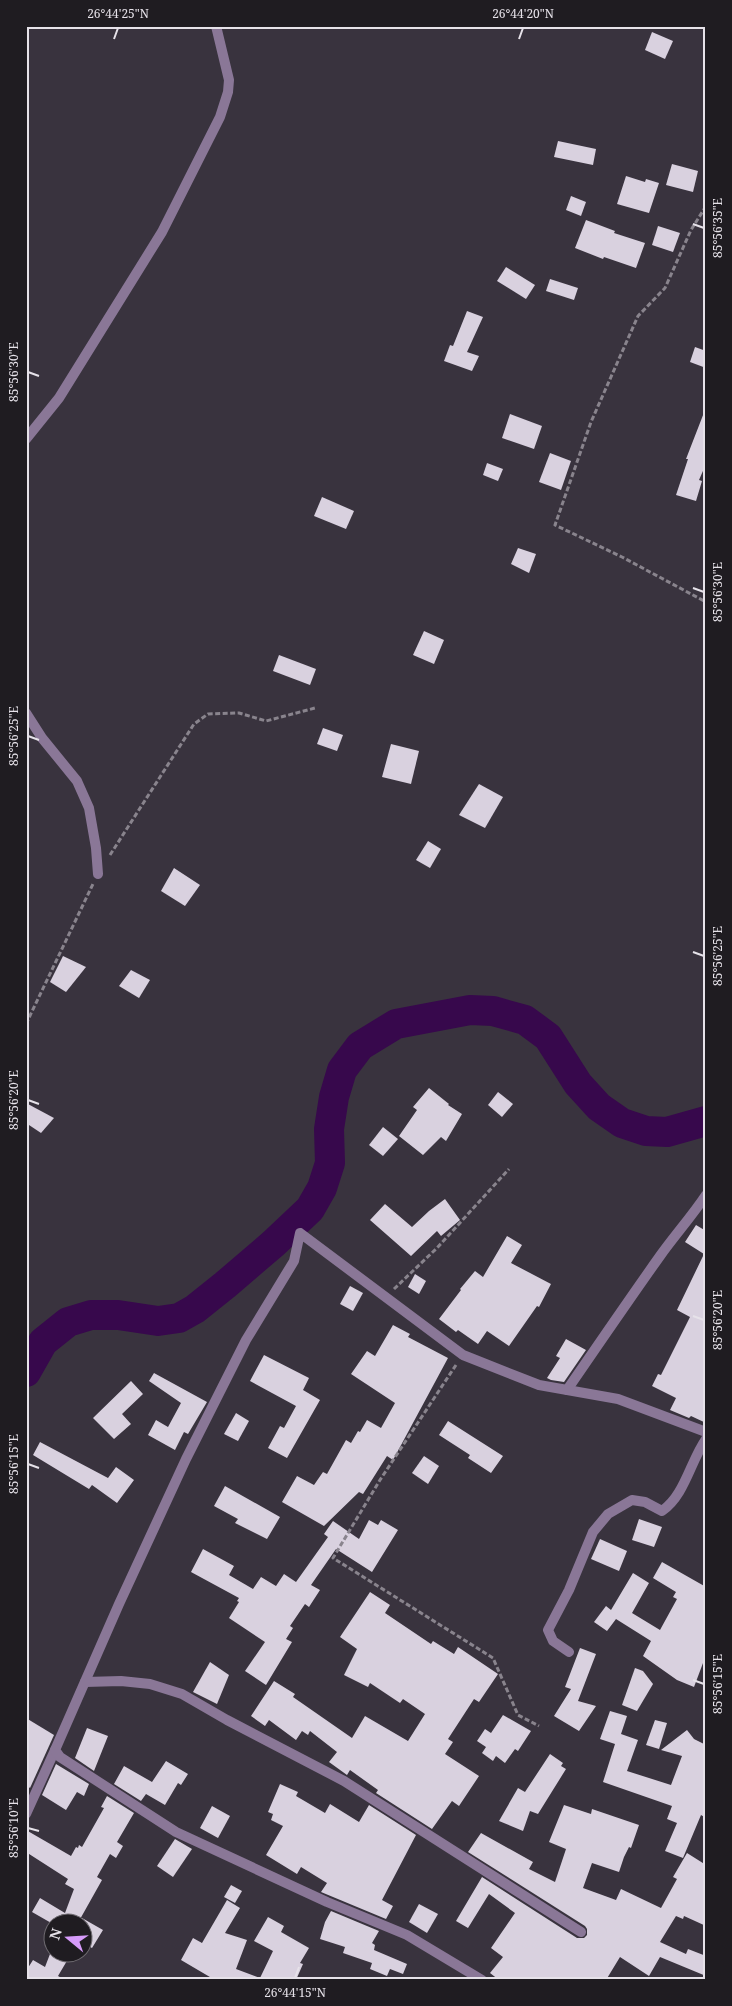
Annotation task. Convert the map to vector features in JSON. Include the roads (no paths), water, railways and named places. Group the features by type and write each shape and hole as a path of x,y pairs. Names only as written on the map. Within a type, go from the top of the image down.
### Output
{"street":[{"path":"26,439 59,398 162,232 220,117 228,92 229,80 216,26"},
{"path":"26,712 42,738 77,781 89,808 96,848 98,874"},
{"path":"566,1390 621,1310 675,1235 693,1215 706,1194"},
{"path":"26,1814 186,1460 246,1340 294,1261 300,1234 384,1298 463,1354 539,1385 618,1399 706,1432"},
{"path":"569,1652 554,1641 548,1630 569,1590 593,1532 608,1514 632,1500 645,1502 662,1511 671,1504 706,1439"},
{"path":"85,1682 120,1681 150,1684 182,1694 227,1720 344,1781 581,1932"},
{"path":"56,1750 60,1757 176,1832 327,1902 407,1935 482,1980"}],"waterway":[{"path":"26,1372 43,1342 68,1322 91,1315 118,1315 158,1321 179,1318 195,1309 274,1243 310,1209 322,1188 330,1163 329,1129 334,1097 342,1070 360,1046 396,1024 470,1010 493,1011 525,1020 548,1037 578,1084 599,1107 622,1123 646,1131 667,1132 706,1121"}]}
